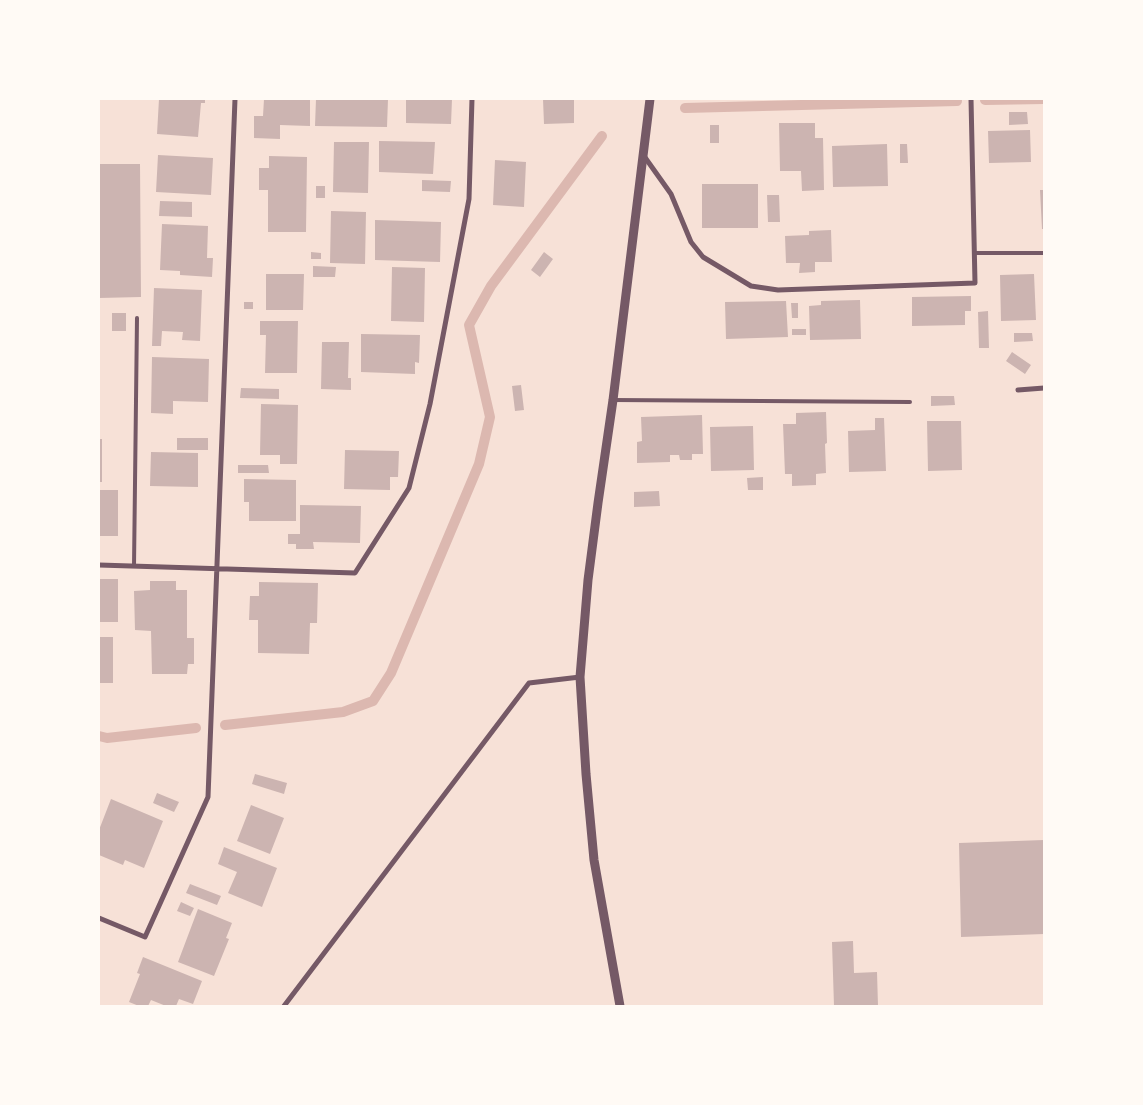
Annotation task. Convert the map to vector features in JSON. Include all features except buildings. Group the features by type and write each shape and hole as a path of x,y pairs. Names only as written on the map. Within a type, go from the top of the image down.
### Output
{"street":[{"path":"99,918 145,937 208,797 235,99"},
{"path":"99,565 355,573 409,488 430,404 469,199 472,99"},
{"path":"620,1006 594,860 580,677 596,513 613,400 650,99"},
{"path":"643,156 671,194 691,242 703,257 751,286 778,290 975,283 971,99"},
{"path":"1018,390 1044,388"},
{"path":"284,1006 529,683 580,677"}],"lane":[{"path":"975,253 1044,252"},
{"path":"134,566 137,318"},
{"path":"613,400 910,402"}],"waterway":[{"path":"985,100 1044,99"},
{"path":"685,108 957,101"},
{"path":"225,725 343,712 373,701 391,673 479,464 490,417 469,325 491,286 602,136"},
{"path":"99,736 107,738 196,728"}]}
